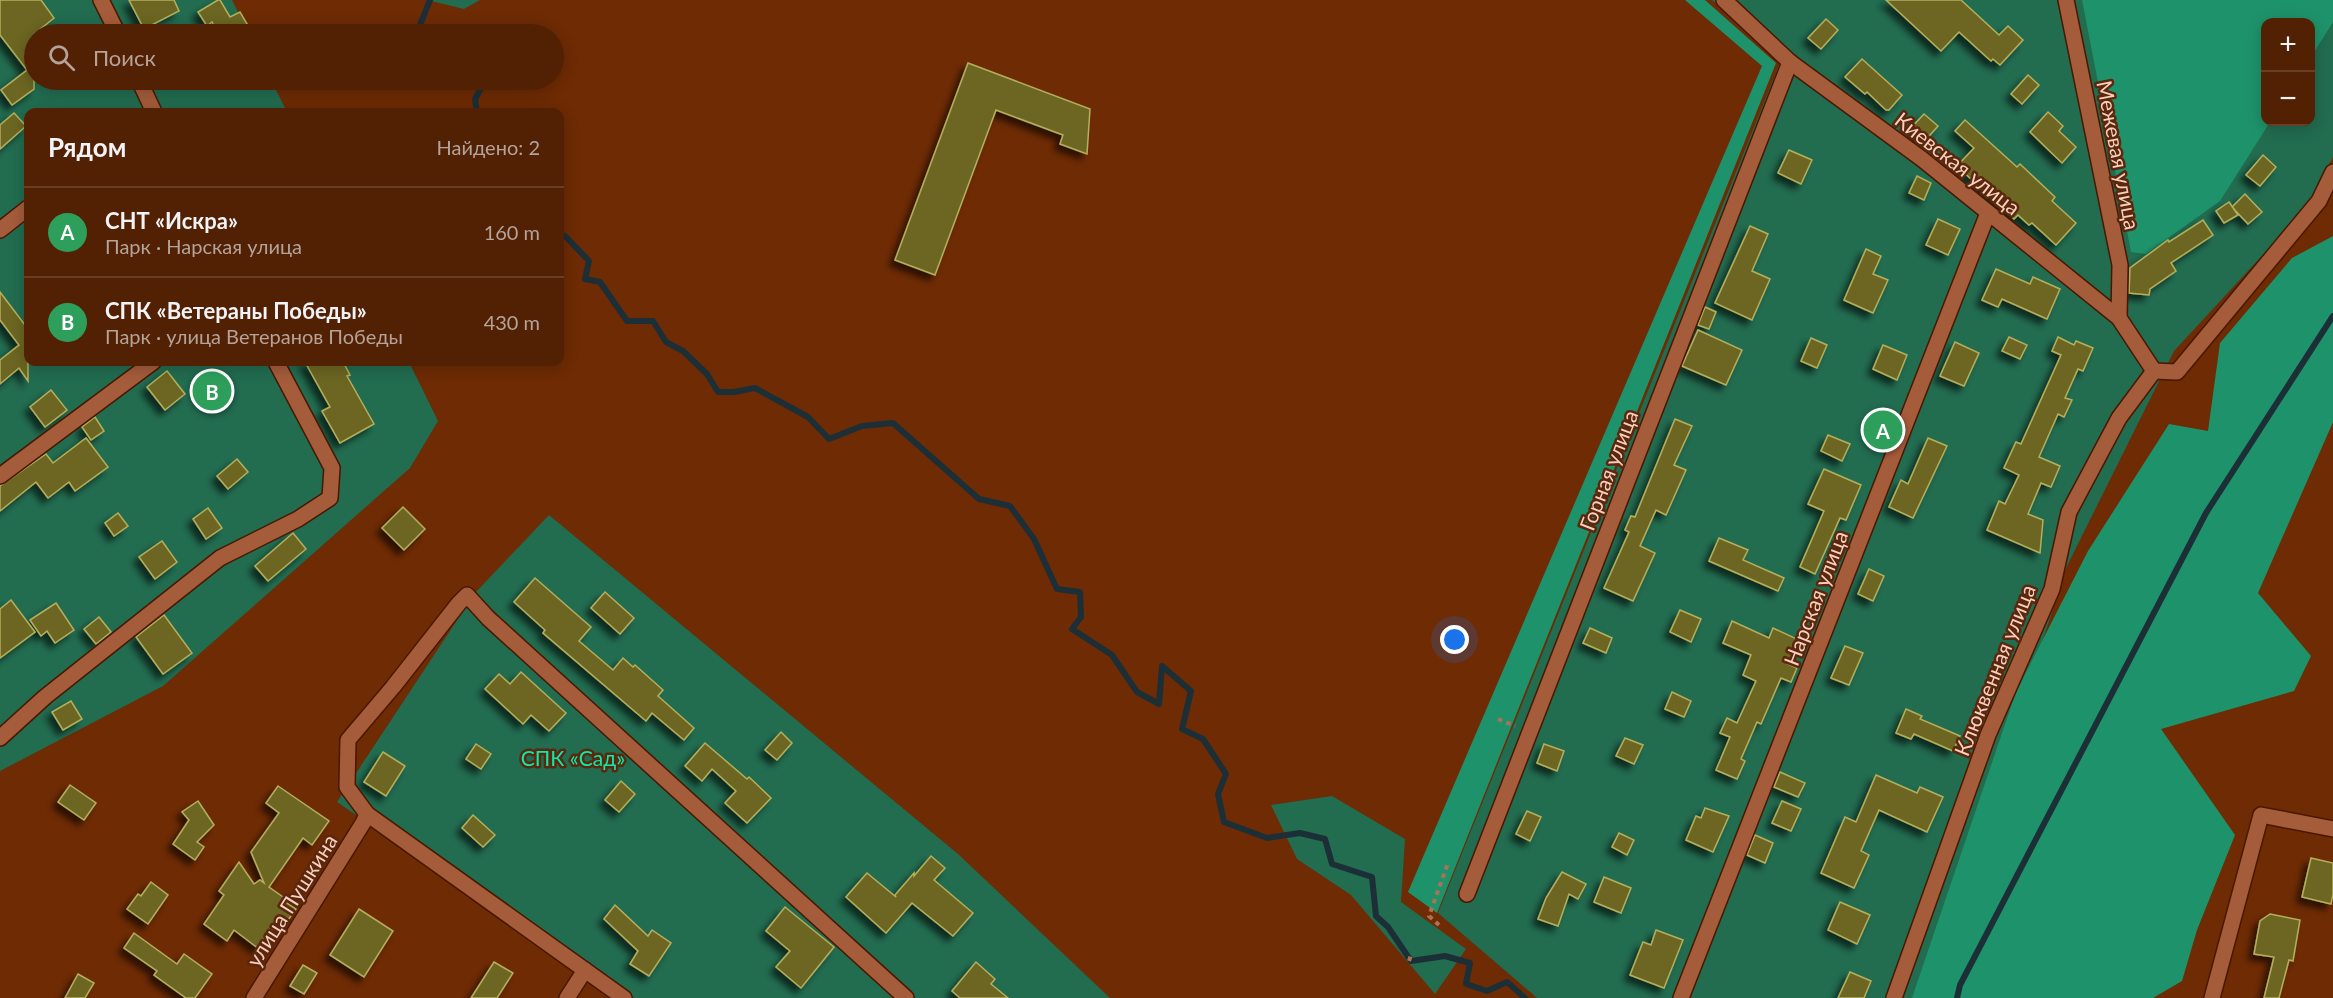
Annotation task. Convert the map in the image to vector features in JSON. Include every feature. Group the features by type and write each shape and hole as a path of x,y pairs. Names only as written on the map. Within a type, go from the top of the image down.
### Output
{"street":[{"path":"101,0 112,24"},
{"name":"Киевская улица","path":"1724,0 1790,62 1922,159 2119,318 2154,371"},
{"name":"Межевая улица","path":"2066,0 2120,265 2119,318"},
{"name":"Горная улица","path":"1467,894 1790,62"},
{"path":"144,90 152,108"},
{"path":"2154,371 2177,372 2319,201 2333,172"},
{"path":"0,230 24,211"},
{"name":"Нарская улица","path":"1681,998 1988,213"},
{"path":"0,476 148,366"},
{"path":"0,738 45,697 220,558 298,519 330,498 332,468 278,366"},
{"name":"Клюквенная улица","path":"1894,998 1988,735 2052,589 2069,512 2119,418 2154,371"},
{"path":"624,998 365,819 347,787 348,740 467,595 488,618 906,998"},
{"path":"2212,998 2261,815 2333,829"},
{"name":"улица Пушкина","path":"254,998 365,819"},
{"path":"567,998 585,970"}],"path":[{"path":"1439,925 1429,916 1448,863"},
{"path":"1409,961 1411,955"}],"green space":[{"path":"0,0 232,0 244,24 24,24 24,90 276,90 285,108 24,108 24,366 411,366 438,421 410,468 163,686 0,771"},
{"path":"427,0 480,0 464,9"},
{"path":"1685,0 1705,0 1776,63 1437,913 1408,892 1762,66"},
{"path":"1712,0 2333,0 2333,157 2308,206 2174,351 2066,568 1929,998 1537,998 1438,913 1781,60"},
{"path":"2082,0 2333,0 2333,22 2315,51 2315,18 2261,18 2261,126 2267,126 2220,201 2146,254 2131,252"},
{"path":"2333,236 2333,422 2258,593 2311,656 2294,691 2161,729 2235,835 2197,930 2182,981 2153,998 1912,998 2016,692 2088,551 2169,424 2208,431 2220,343 2292,258"},
{"name":"СПК «Сад»","path":"549,515 958,854 1110,998 622,998 337,802 475,593"},
{"path":"1332,796 1405,839 1401,902 1466,949 1435,994 1351,895 1297,859 1271,805"}],"building":[{"path":"0,0 41,0 54,18 46,24 24,24 24,66 0,35"},
{"path":"129,0 174,0 179,11 154,24 141,24"},
{"path":"220,0 230,17 240,12 247,24 213,24 212,22 206,24 198,12"},
{"path":"1886,0 1961,0 1999,35 2008,26 2023,40 2000,65 1993,59 1991,61 1959,32 1941,51"},
{"path":"1826,19 1838,30 1821,49 1808,38"},
{"path":"1862,59 1902,95 1889,110 1886,110 1867,92 1865,94 1845,77"},
{"path":"968,63 1090,109 1087,154 1060,144 1063,135 996,110 935,275 895,260"},
{"path":"24,72 24,90 33,90 12,105 1,90"},
{"path":"2028,75 2039,85 2022,104 2011,94"},
{"path":"2048,112 2063,126 2059,131 2076,147 2062,163 2030,132"},
{"path":"14,113 24,124 24,128 0,149 0,125"},
{"path":"1924,114 1938,126 1924,142 1910,129"},
{"path":"1965,120 2017,167 2020,164 2055,197 2052,201 2076,223 2056,245 2032,223 2029,225 2018,215 2014,219 1957,166 1974,148 1955,131"},
{"path":"1789,150 1812,160 1801,184 1778,173"},
{"path":"2263,155 2276,167 2260,186 2246,175"},
{"path":"1917,176 1931,183 1924,200 1909,193"},
{"path":"2245,194 2262,212 2248,224 2232,207"},
{"path":"2229,202 2238,215 2224,223 2216,211"},
{"path":"1938,219 1960,229 1948,255 1926,245"},
{"path":"2203,220 2213,235 2171,263 2176,271 2150,289 2149,295 2129,293 2130,268 2168,240 2169,242"},
{"path":"1750,226 1768,234 1752,271 1770,279 1752,320 1715,303"},
{"path":"1866,249 1881,256 1873,274 1888,280 1873,313 1844,300"},
{"path":"1996,269 2030,284 2033,277 2060,289 2047,319 2002,299 1998,307 1982,300"},
{"path":"0,292 24,324 24,366 28,366 28,381 19,368 0,384 0,360 19,345 0,320"},
{"path":"1705,307 1716,312 1709,329 1698,325"},
{"path":"1698,330 1742,350 1726,385 1682,366"},
{"path":"2009,337 2027,345 2020,359 2002,351"},
{"path":"2058,337 2074,345 2076,341 2093,348 2083,371 2078,369 2065,398 2072,400 2064,417 2058,414 2039,457 2060,466 2051,487 2041,483 2028,514 2043,520 2040,553 1987,530 1999,501 2005,504 2019,475 2004,468 2016,442 2021,444 2061,355 2052,351"},
{"path":"1811,338 1827,345 1817,368 1801,361"},
{"path":"1955,342 1979,353 1964,386 1940,376"},
{"path":"1883,345 1907,355 1897,380 1873,369"},
{"path":"307,366 345,366 350,375 347,376 374,424 340,443 322,411 330,407"},
{"path":"167,371 185,394 165,410 147,387"},
{"path":"51,390 67,410 45,427 30,407"},
{"path":"95,417 104,431 91,440 82,427"},
{"path":"1675,419 1692,426 1674,465 1686,470 1666,515 1656,510 1640,546 1655,553 1633,601 1604,588 1629,532 1625,530 1631,516 1635,517"},
{"path":"1828,435 1850,444 1842,461 1821,451"},
{"path":"86,438 108,467 75,491 69,482 48,498 36,482 0,511 0,486 46,454 53,463"},
{"path":"1928,438 1947,446 1913,518 1889,507 1901,480 1908,484"},
{"path":"237,459 248,472 228,489 217,476"},
{"path":"1824,469 1861,485 1846,520 1840,518 1815,574 1800,567 1824,511 1808,504"},
{"path":"403,507 425,529 404,550 382,528"},
{"path":"208,508 222,528 206,539 193,519"},
{"path":"118,513 128,526 114,536 105,523"},
{"path":"293,533 306,549 268,581 255,566"},
{"path":"1719,538 1748,550 1743,560 1784,578 1778,591 1709,561"},
{"path":"162,541 177,562 155,579 139,557"},
{"path":"1869,569 1884,576 1873,601 1858,594"},
{"path":"535,578 591,627 579,641 613,670 623,658 633,667 635,665 663,690 658,696 694,728 684,740 652,713 646,721 543,633 545,630 514,602"},
{"path":"605,592 634,618 620,634 591,608"},
{"path":"11,600 35,632 0,658 0,609"},
{"path":"56,603 74,630 55,643 47,631 41,636 30,620"},
{"path":"1680,610 1701,619 1691,642 1670,632"},
{"path":"164,615 192,653 163,674 136,637"},
{"path":"99,617 111,632 96,644 84,629"},
{"path":"1732,621 1769,638 1773,628 1799,640 1788,664 1797,668 1791,682 1781,678 1761,724 1757,722 1741,759 1745,761 1737,779 1716,770 1730,737 1720,733 1727,718 1737,723 1756,681 1743,675 1751,655 1723,643"},
{"path":"1590,628 1612,638 1606,653 1583,643"},
{"path":"1845,646 1863,653 1849,685 1831,678"},
{"path":"521,672 566,713 549,731 531,715 523,724 485,689 499,674 510,684"},
{"path":"1672,692 1691,701 1684,717 1665,709"},
{"path":"71,701 82,719 63,730 52,712"},
{"path":"1906,709 1922,716 1920,719 1960,736 1953,751 1914,734 1911,739 1896,733"},
{"path":"781,732 792,743 777,760 765,750"},
{"path":"1625,738 1643,745 1634,764 1616,756"},
{"path":"705,743 747,779 749,777 771,798 747,823 725,803 736,791 712,769 702,781 685,766"},
{"path":"476,744 491,754 481,769 466,759"},
{"path":"1544,744 1564,751 1557,771 1537,763"},
{"path":"383,752 405,766 386,796 364,782"},
{"path":"1780,772 1805,783 1798,797 1774,787"},
{"path":"1876,775 1917,793 1920,787 1943,797 1927,832 1879,810 1861,851 1869,855 1854,888 1821,873 1845,817 1856,822"},
{"path":"621,781 635,794 619,812 605,800"},
{"path":"70,785 96,803 84,820 58,802"},
{"path":"278,786 329,821 312,845 303,838 269,887 296,909 286,923 280,919 259,949 234,930 227,941 204,924 224,895 219,891 239,862 254,884 260,880 264,883 251,852 279,813 266,803"},
{"path":"198,801 214,825 197,842 204,847 195,860 173,844 189,820 182,812"},
{"path":"1782,801 1801,809 1791,831 1772,823"},
{"path":"1705,808 1729,816 1713,852 1686,840 1696,816 1701,818"},
{"path":"1527,811 1541,817 1530,841 1516,834"},
{"path":"473,815 495,835 483,847 462,828"},
{"path":"1619,833 1634,840 1627,855 1612,847"},
{"path":"1755,835 1773,843 1765,863 1747,855"},
{"path":"931,856 945,868 934,880 973,913 953,936 912,903 886,933 846,897 867,873 896,897 895,895"},
{"path":"2311,858 2333,863 2331,904 2302,897"},
{"path":"1562,872 1586,884 1578,899 1569,894 1558,926 1538,919 1546,898"},
{"path":"1604,877 1631,888 1621,913 1594,902"},
{"path":"151,882 168,895 148,924 127,909 138,894 141,896"},
{"path":"1840,902 1870,915 1857,944 1828,930"},
{"path":"615,905 648,936 652,930 671,943 649,976 630,964 638,951 604,919"},
{"path":"785,907 834,947 801,988 776,967 790,951 766,931"},
{"path":"359,909 393,931 364,977 330,955"},
{"path":"2270,914 2300,920 2293,961 2289,960 2279,998 2264,998 2274,957 2254,954 2260,921"},
{"path":"1656,930 1683,940 1664,988 1630,975 1643,942 1651,945"},
{"path":"134,933 177,964 184,954 212,974 195,998 186,998 154,975 157,971 124,948"},
{"path":"494,962 513,973 497,998 471,998"},
{"path":"976,962 995,979 991,984 1008,998 960,998 952,991"},
{"path":"303,965 317,973 304,994 290,986"},
{"path":"1850,972 1871,981 1864,998 1838,998"},
{"path":"78,974 94,983 85,998 65,998"}],"waterway":[{"path":"420,24 430,0"},
{"path":"476,108 475,99 480,90"},
{"path":"564,236 589,261 585,279 600,282 627,321 653,321 666,342 683,351 707,374 718,392 755,388 808,417 829,439 862,426 893,423 979,499 1010,506 1034,539 1057,589 1080,592 1081,617 1072,629 1112,655 1137,692 1159,704 1162,666 1191,691 1182,729 1203,739 1226,774 1218,794 1224,822 1267,838 1300,833 1325,839 1332,864 1372,877 1376,916 1388,927 1411,961 1445,956 1470,963 1466,984 1487,991 1507,982 1525,998"},
{"path":"1957,998 1960,985 2206,513 2333,316"}],"place":[{"name":"СПК «Ветераны Победы»","path":"212,391"},
{"name":"СНТ «Искра»","path":"1883,430"}]}
